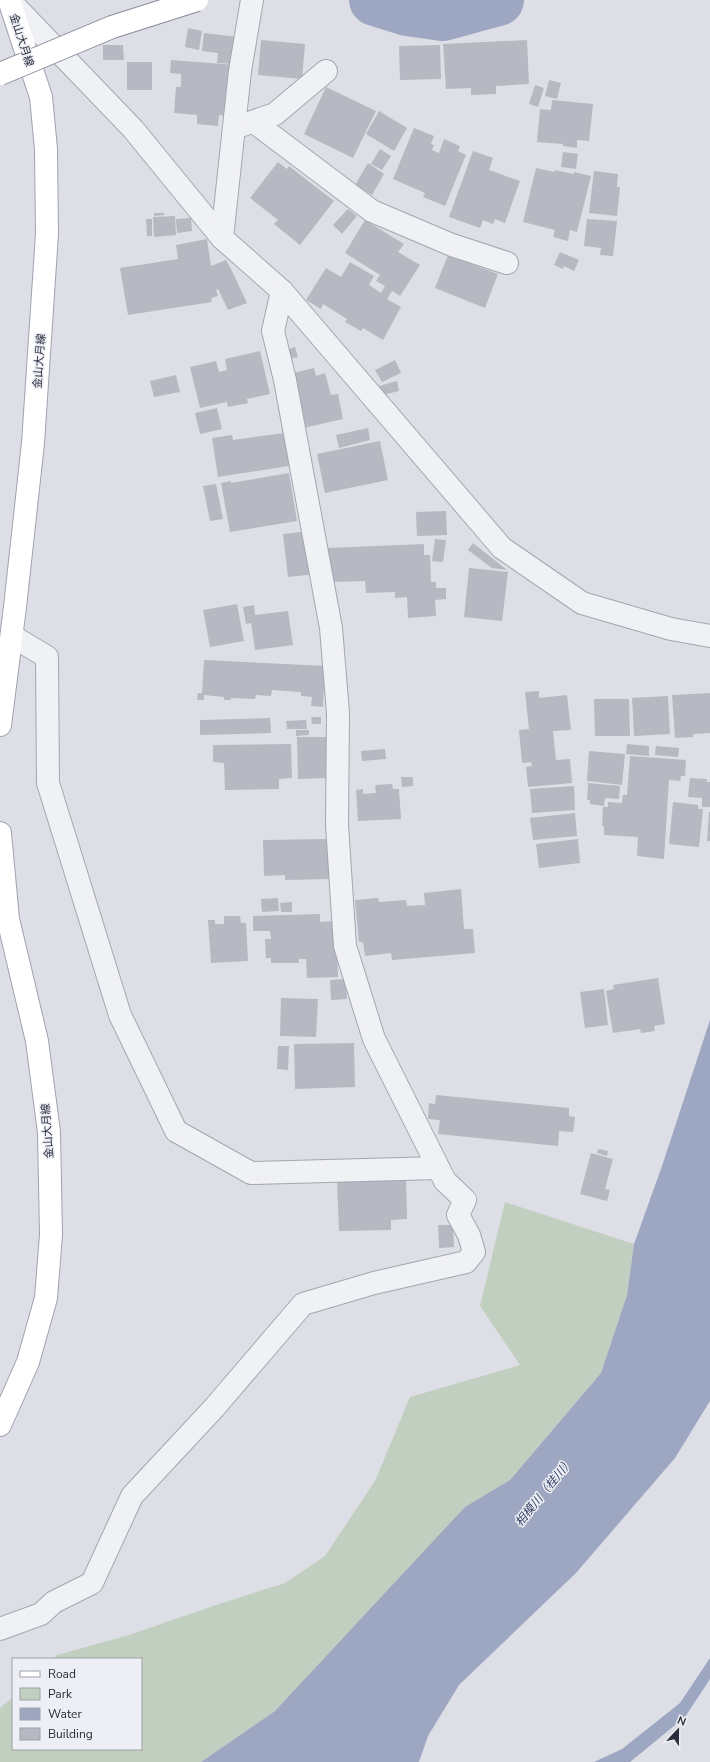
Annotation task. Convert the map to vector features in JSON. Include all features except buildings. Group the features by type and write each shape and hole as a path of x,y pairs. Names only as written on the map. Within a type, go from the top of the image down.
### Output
{"main road":[{"name":"金山大月線","path":"0,725 12,636 33,443 47,234 46,149 41,97 9,0"},
{"path":"0,74 112,28 197,0"},
{"name":"金山大月線","path":"0,833 8,919 37,1041 49,1132 51,1235 46,1298 28,1362 0,1424"}],"street":[{"path":"9,0 117,112 222,238 282,292 502,548 582,603 710,636"},
{"path":"222,238 244,125 240,71 252,0"},
{"path":"244,125 275,114 326,71"},
{"path":"244,125 372,211 452,245 507,264"},
{"path":"0,1629 40,1614 54,1602 92,1583 132,1496 214,1408 303,1304 374,1283 466,1262 474,1252 469,1235 458,1215 465,1200 445,1181 374,1039 345,946 337,825 338,714 332,628 285,380 273,331 282,292"},
{"path":"12,636 47,657 48,783 120,1015 176,1131 251,1173 438,1168"}],"green space":[{"path":"505,1202 634,1244 627,1295 601,1373 510,1480 275,1711 201,1762 0,1762 0,1708 12,1698 12,1750 142,1750 142,1658 54,1658 57,1655 129,1635 285,1583 325,1556 375,1481 410,1397 520,1365 480,1306"}],"water":[{"name":"相模川（桂川）","path":"710,1020 710,1401 675,1458 576,1573 459,1685 428,1736 419,1762 201,1762 275,1711 465,1507 510,1480 601,1373 627,1295 634,1244 662,1166"},
{"path":"710,1658 710,1679 685,1717 630,1762 594,1762 622,1749 680,1703"}],"waterway":[{"path":"375,0 407,10 443,15 498,0"}]}
